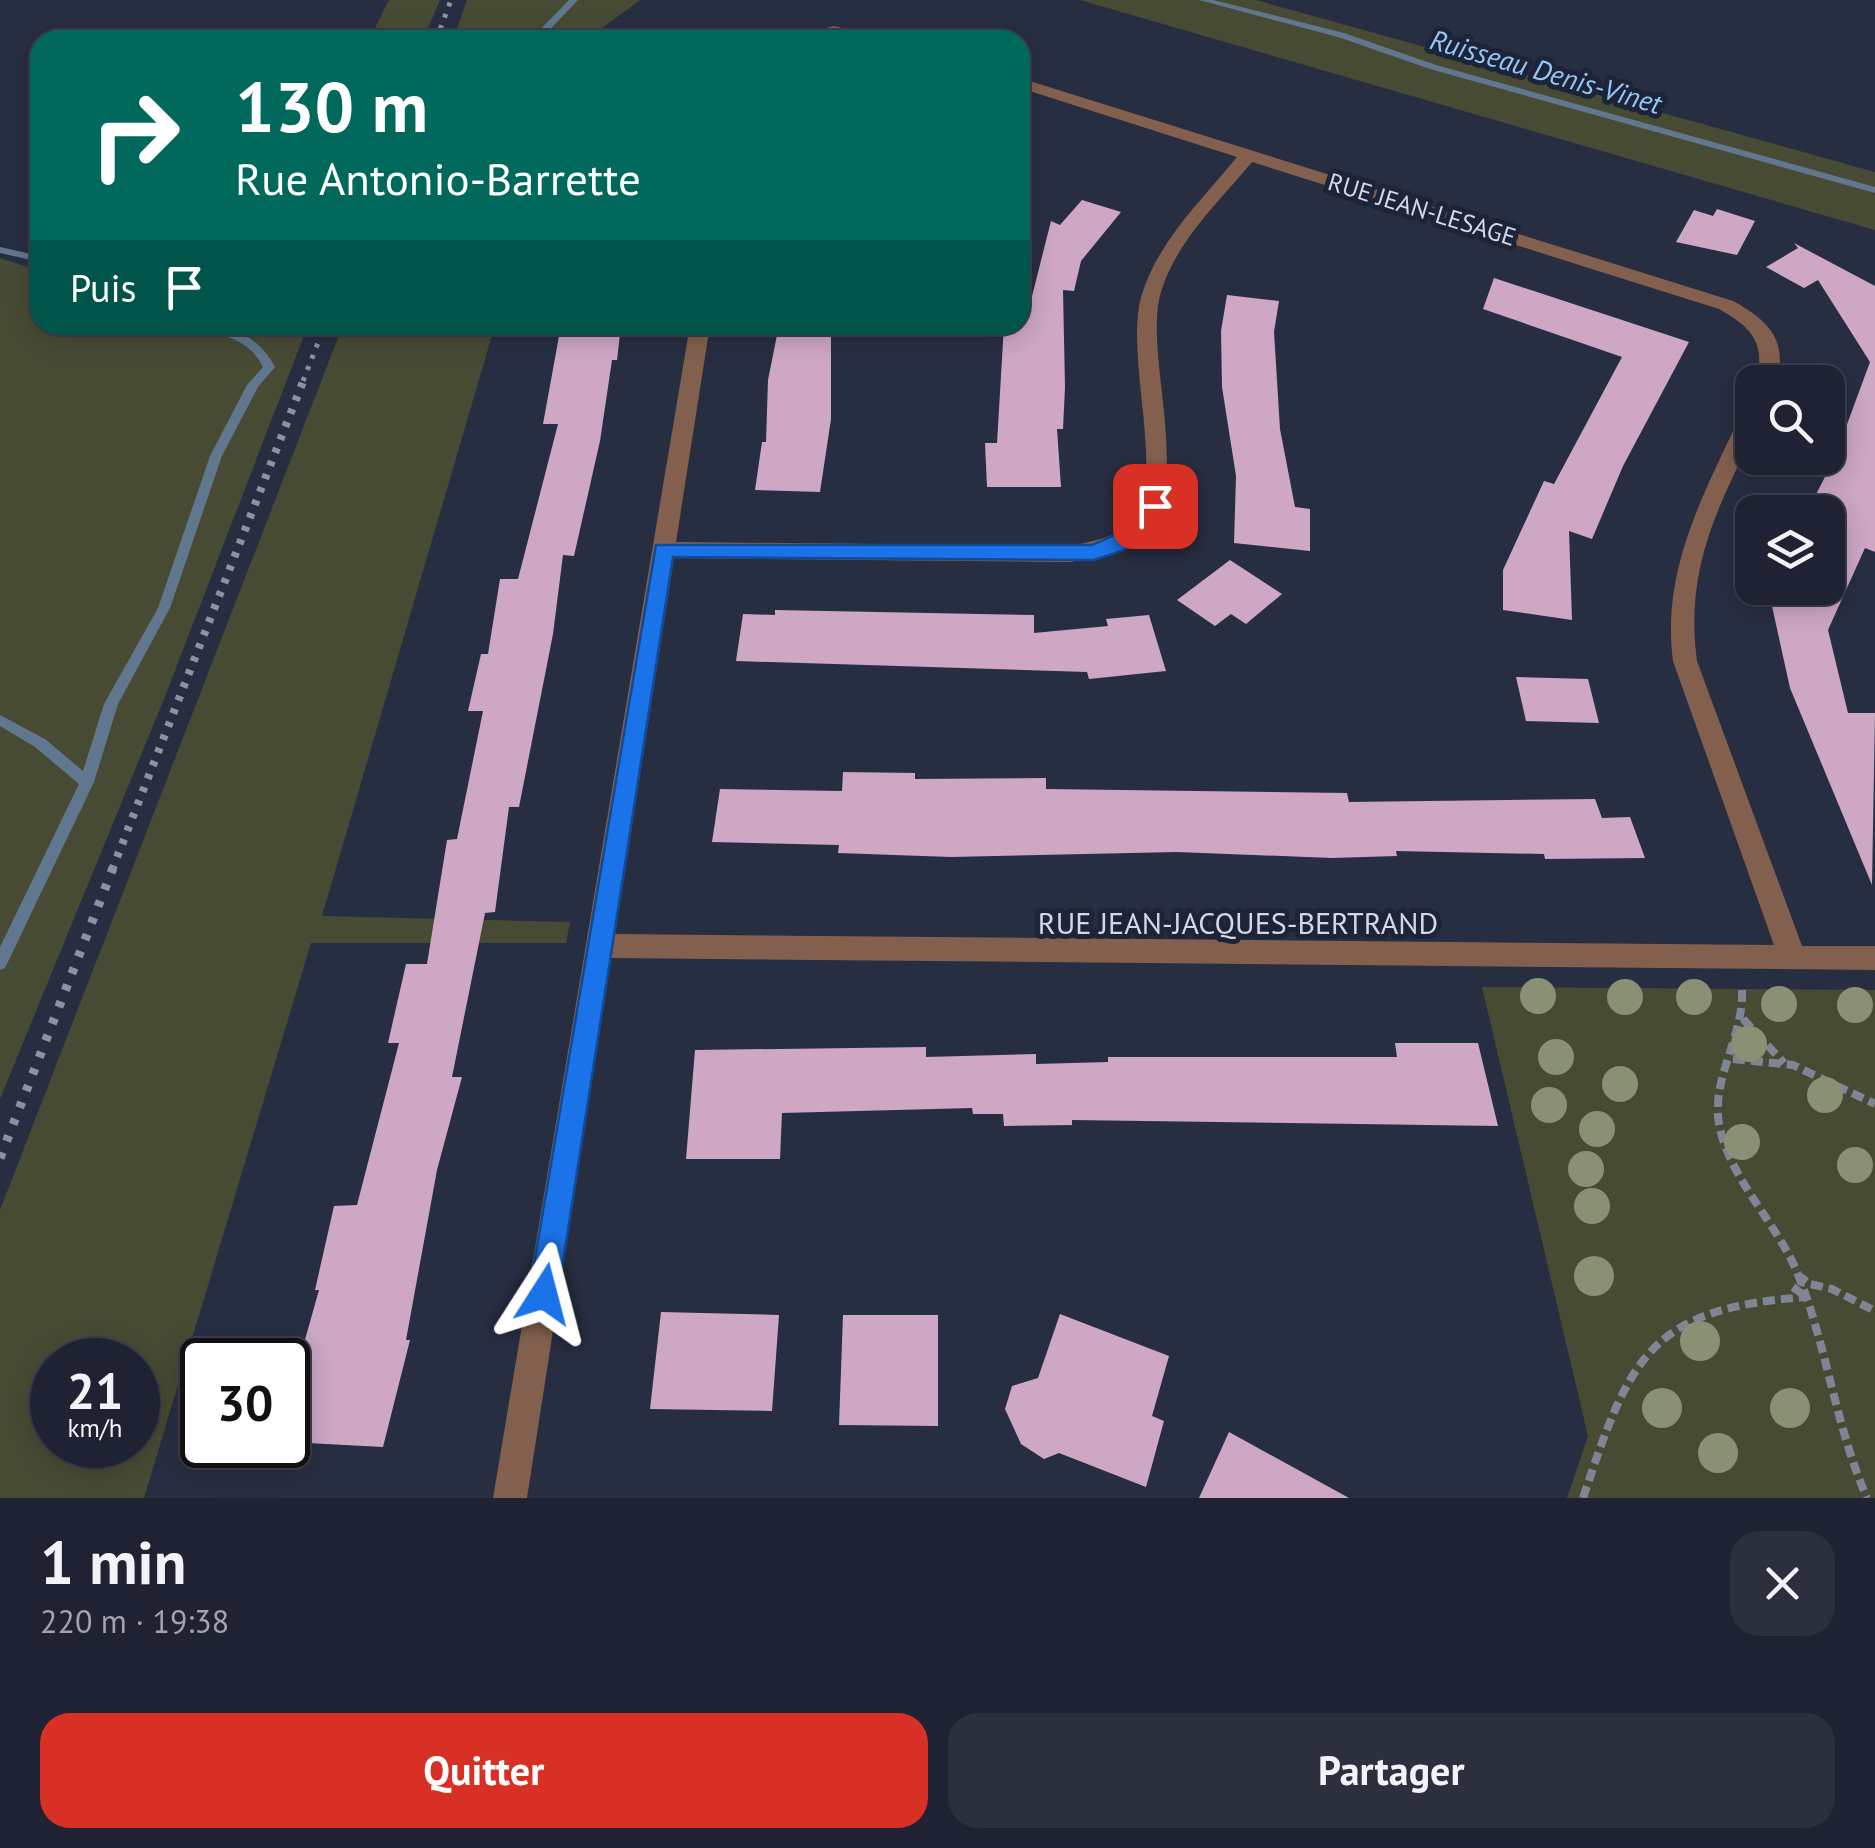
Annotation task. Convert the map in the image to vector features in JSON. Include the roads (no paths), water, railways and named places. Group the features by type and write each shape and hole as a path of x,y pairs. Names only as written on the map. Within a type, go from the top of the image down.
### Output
{"street":[{"name":"RUE JEAN-LESAGE","path":"1030,86 1726,305 1751,318 1769,336 1771,365"},
{"path":"664,550 1071,554 1093,553 1127,542 1149,521 1156,491 1146,336 1150,296 1180,236 1248,155"},
{"path":"510,1498 698,335"},
{"path":"1735,451 1690,554 1677,617 1685,660 1792,957"},
{"name":"RUE JEAN-JACQUES-BERTRAND","path":"600,946 1875,958"}],"waterway":[{"name":"Ruisseau Denis-Vinet","path":"545,30 574,0"},
{"name":"Ruisseau Denis-Vinet","path":"1203,0 1341,35 1433,67 1875,190"},
{"name":"Ruisseau Denis-Vinet","path":"0,250 30,257"},
{"path":"87,782 111,704 164,608 216,456 253,385 269,367 251,343 237,335"},
{"path":"0,720 40,743 87,782"},
{"path":"0,963 87,782"}],"railway":[{"path":"440,30 451,0"},
{"path":"303,381 321,335"},
{"path":"112,870 304,379"},
{"path":"0,1158 113,868"}]}
